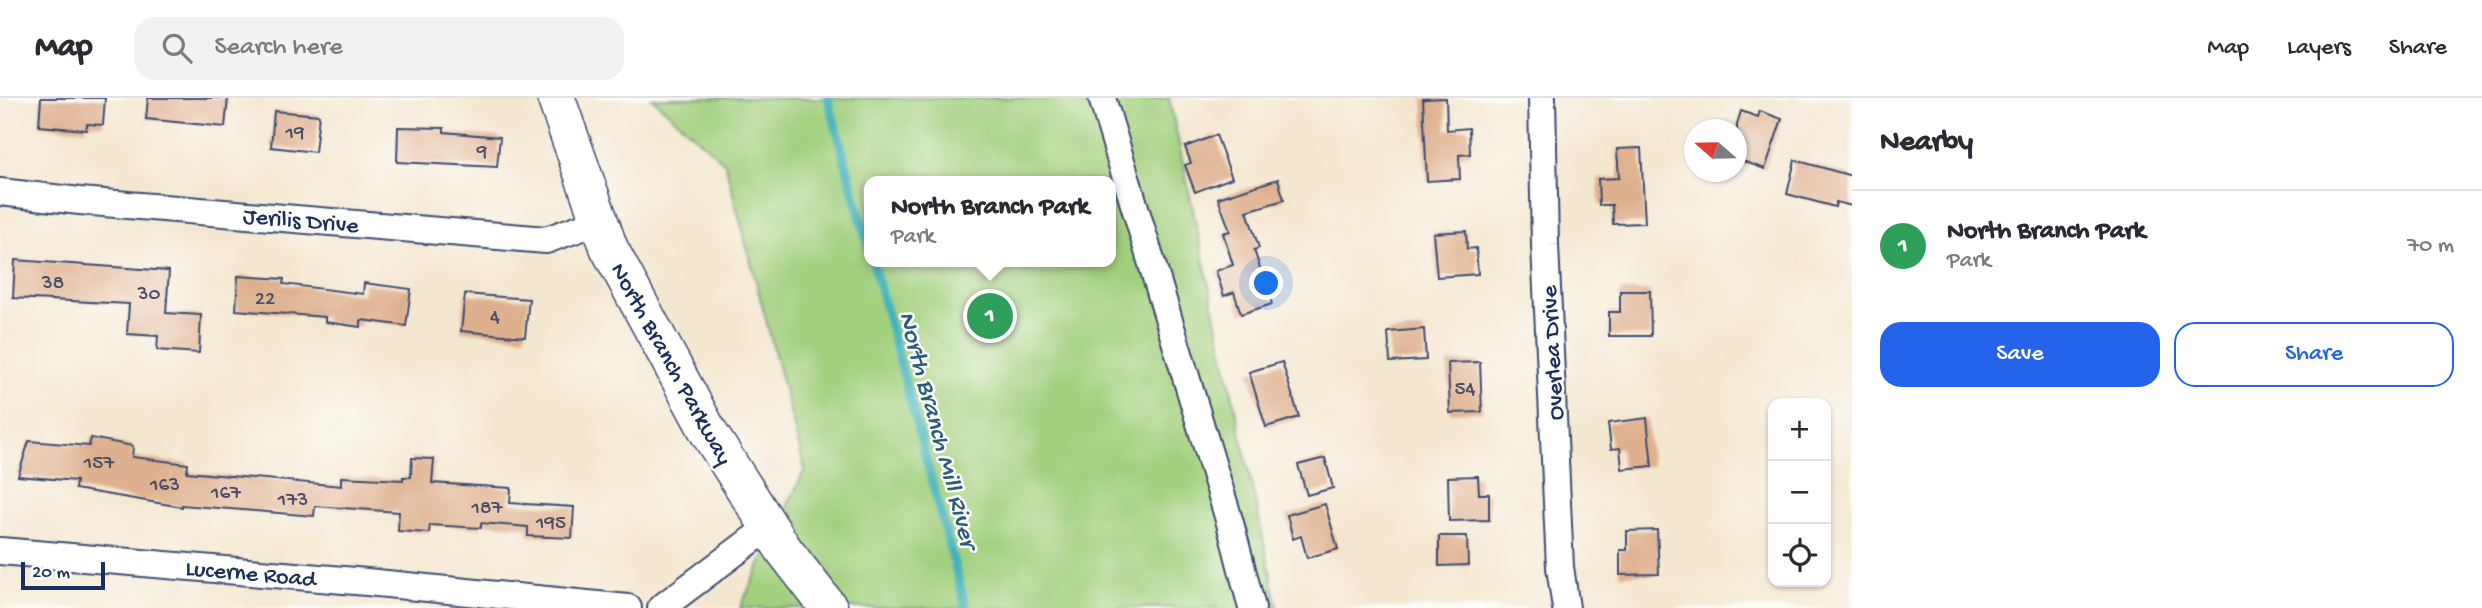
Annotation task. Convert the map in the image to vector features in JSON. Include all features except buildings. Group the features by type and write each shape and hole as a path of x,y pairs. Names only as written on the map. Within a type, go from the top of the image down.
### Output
{"street":[{"name":"North Branch Parkway","path":"556,98 609,248 709,433 784,550 829,608"},
{"path":"1102,98 1230,523 1252,608"},
{"name":"Overlea Drive","path":"1542,98 1545,245 1560,567 1566,608"},
{"name":"Jerilis Drive","path":"0,192 546,240 599,221"},
{"path":"661,608 769,527"},
{"name":"Lucerne Road","path":"0,551 367,582 628,608"}],"green space":[{"path":"652,98 1169,98 1278,608 740,608 805,469 725,163"}],"waterway":[{"name":"North Branch Mill River","path":"828,98 864,231"},
{"name":"North Branch Mill River","path":"874,267 966,608"}],"place":[{"name":"North Branch Park","path":"990,316"}]}
